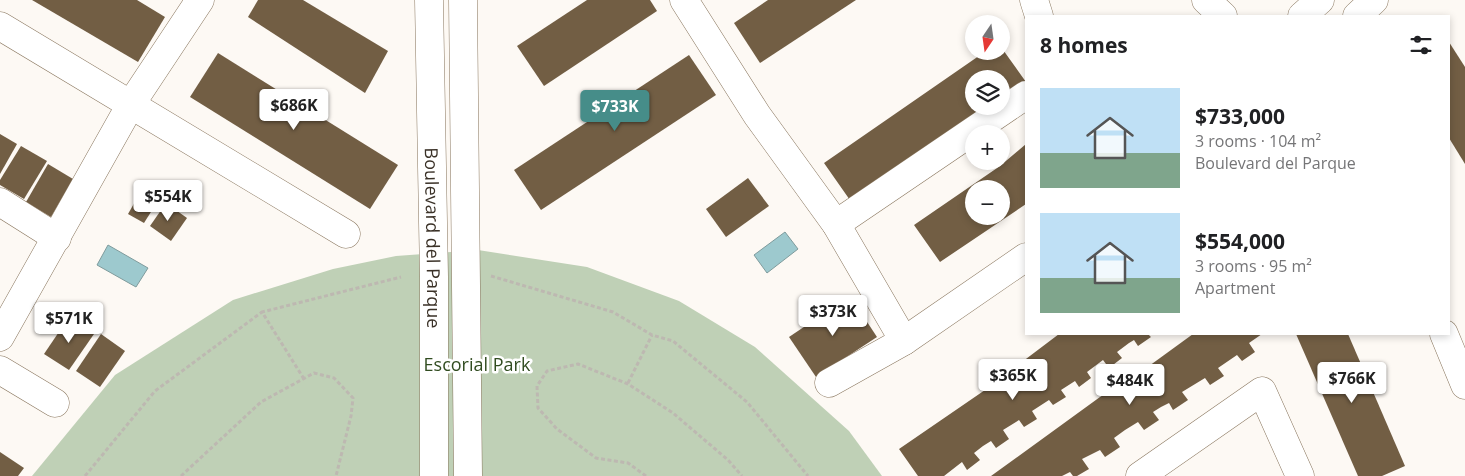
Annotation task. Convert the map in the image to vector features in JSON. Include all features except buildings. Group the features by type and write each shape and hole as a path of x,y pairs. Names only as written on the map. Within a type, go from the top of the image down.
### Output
{"street":[{"path":"0,337 57,238 130,104 200,0"},
{"name":"Boulevard del Parque","path":"429,0 434,277 434,476"},
{"name":"Boulevard del Parque","path":"463,0 468,476"},
{"path":"684,0 757,115 836,224 904,341"},
{"path":"1034,0 1039,15"},
{"path":"1206,0 1222,15"},
{"path":"1303,15 1320,0"},
{"path":"1358,15 1374,0"},
{"path":"0,26 346,234"},
{"path":"836,224 1025,96"},
{"path":"0,202 57,238"},
{"path":"829,383 904,341 1025,258"},
{"path":"1444,335 1465,385"},
{"path":"0,370 55,403"},
{"path":"1140,476 1262,391 1300,476"}],"path":[{"path":"466,273 492,276 613,312 652,335 673,341 747,402 808,476"},
{"path":"85,476 155,391 262,312 401,277"},
{"path":"262,312 304,379"},
{"path":"628,384 652,335"},
{"path":"646,476 628,463 596,458 557,429 538,408 537,386 547,371 578,364 628,384 673,412 728,460 742,476"},
{"path":"181,476 261,402 314,373 334,378 353,398 351,416 336,476"}],"green space":[{"name":"Escorial Park","path":"478,250 587,267 679,301 755,347 849,431 882,476 32,476 115,375 233,300 333,269 396,256"}],"water":[{"path":"785,232 798,249 767,273 754,255"},
{"path":"108,245 148,268 136,287 97,265"}]}
